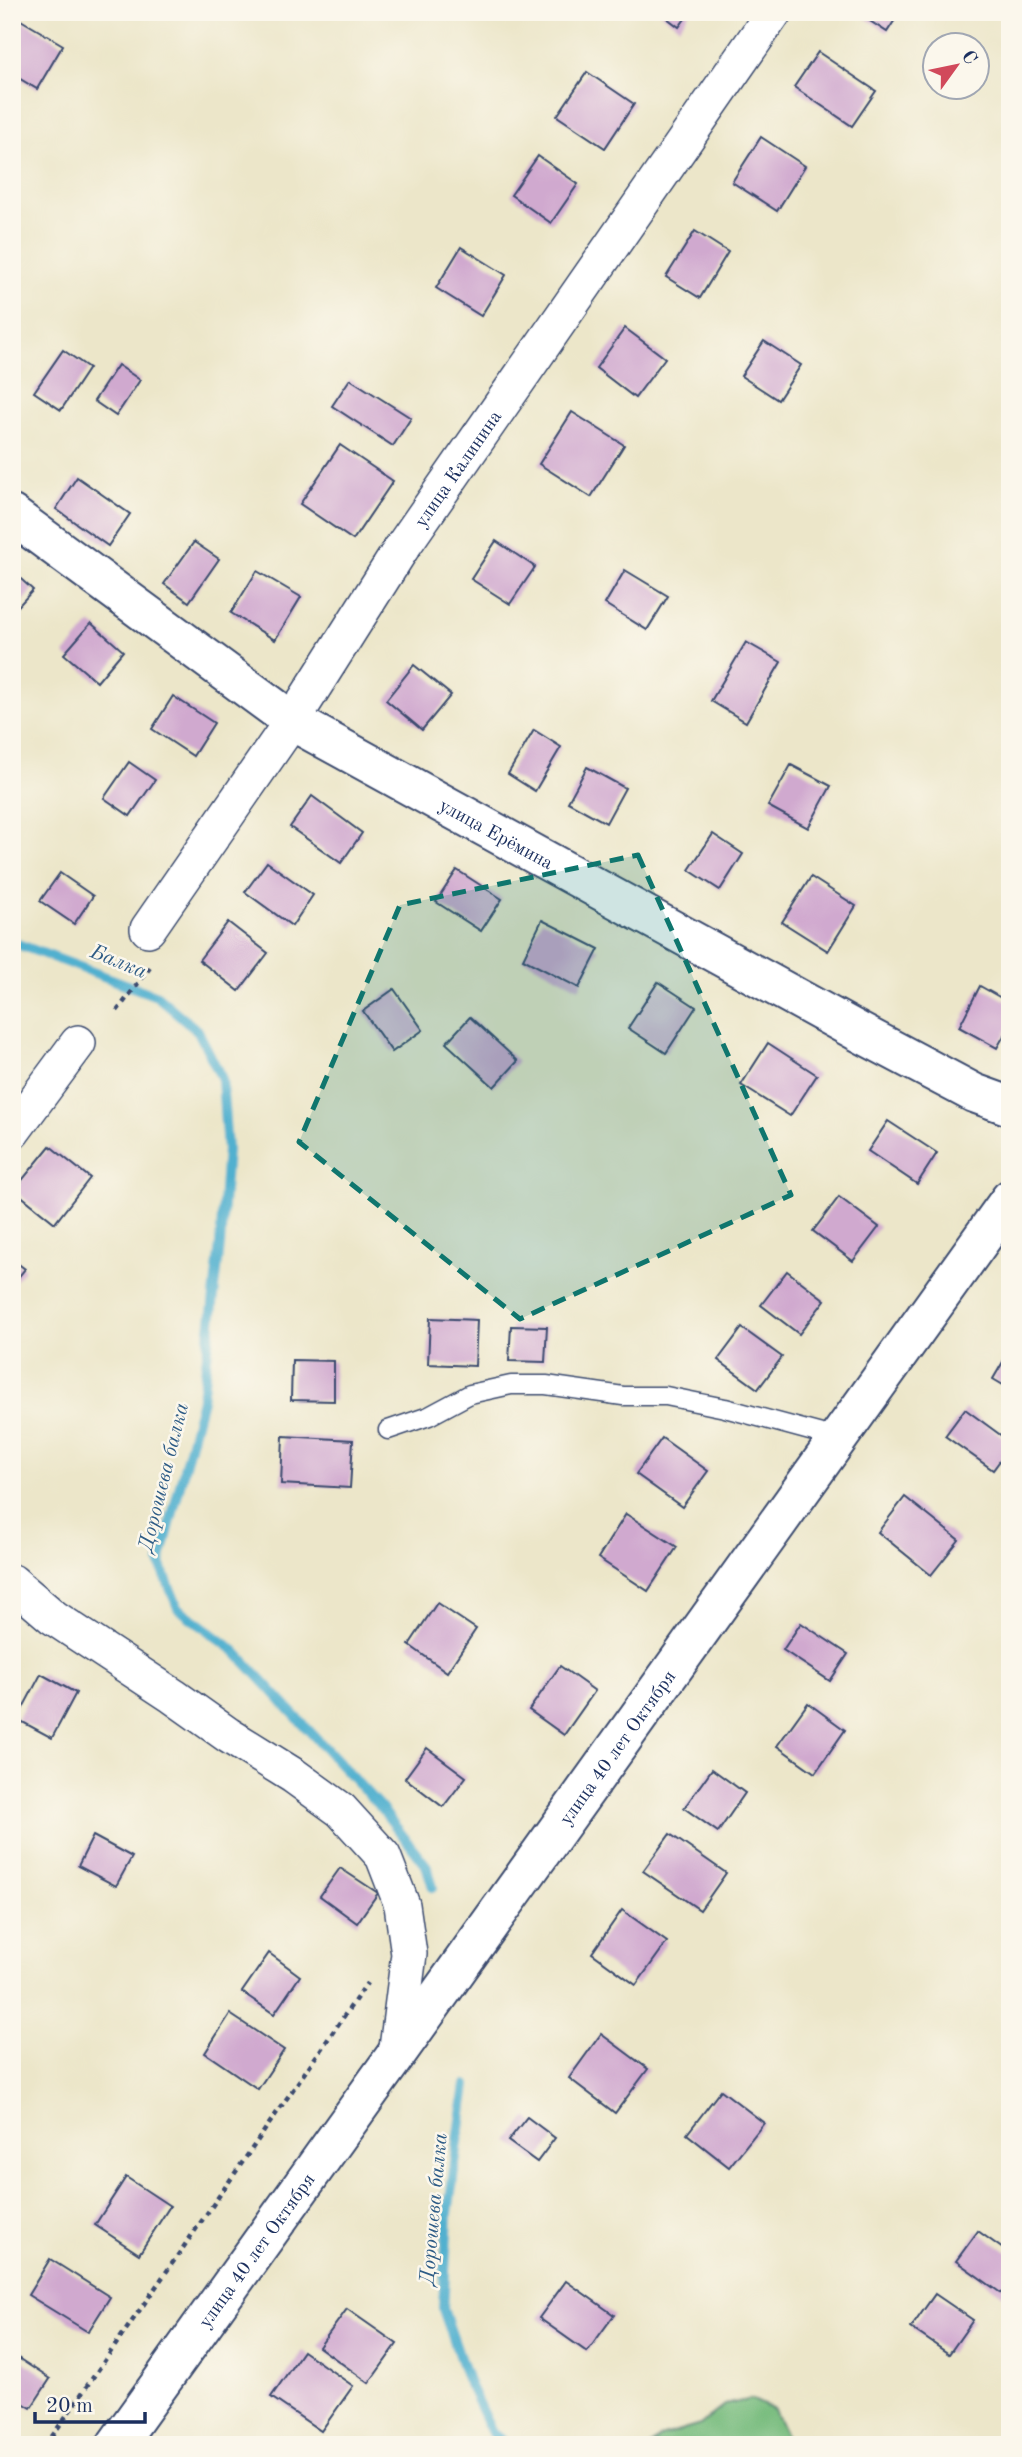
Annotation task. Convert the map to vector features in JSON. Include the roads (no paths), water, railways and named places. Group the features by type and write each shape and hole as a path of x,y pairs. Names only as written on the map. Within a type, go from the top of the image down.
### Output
{"street":[{"name":"улица Калинина","path":"152,945 401,549 774,12"},
{"name":"улица Ерёмина","path":"12,515 292,721 857,1031 974,1093 1010,1106"},
{"path":"12,1132 78,1043"},
{"name":"улица 40 лет Октября","path":"116,2445 1010,1199"},
{"name":"улица 40 лет Октября","path":"12,1582 53,1617 341,1810 383,1856 402,1905 409,1954 396,2056"}],"lane":[{"path":"388,1430 429,1416 470,1394 511,1385 546,1385 623,1396 666,1396 839,1439"}],"waterway":[{"name":"Дорошева балка","path":"12,942 157,996 198,1031 222,1079 227,1150 220,1245 202,1399 160,1563 178,1608 235,1651 381,1808 426,1865 433,1887"},
{"name":"Дорошева балка","path":"466,2085 448,2213 443,2309 469,2384 492,2433 508,2445"}],"water label":[{"name":"Балка","path":"119,961"}]}
